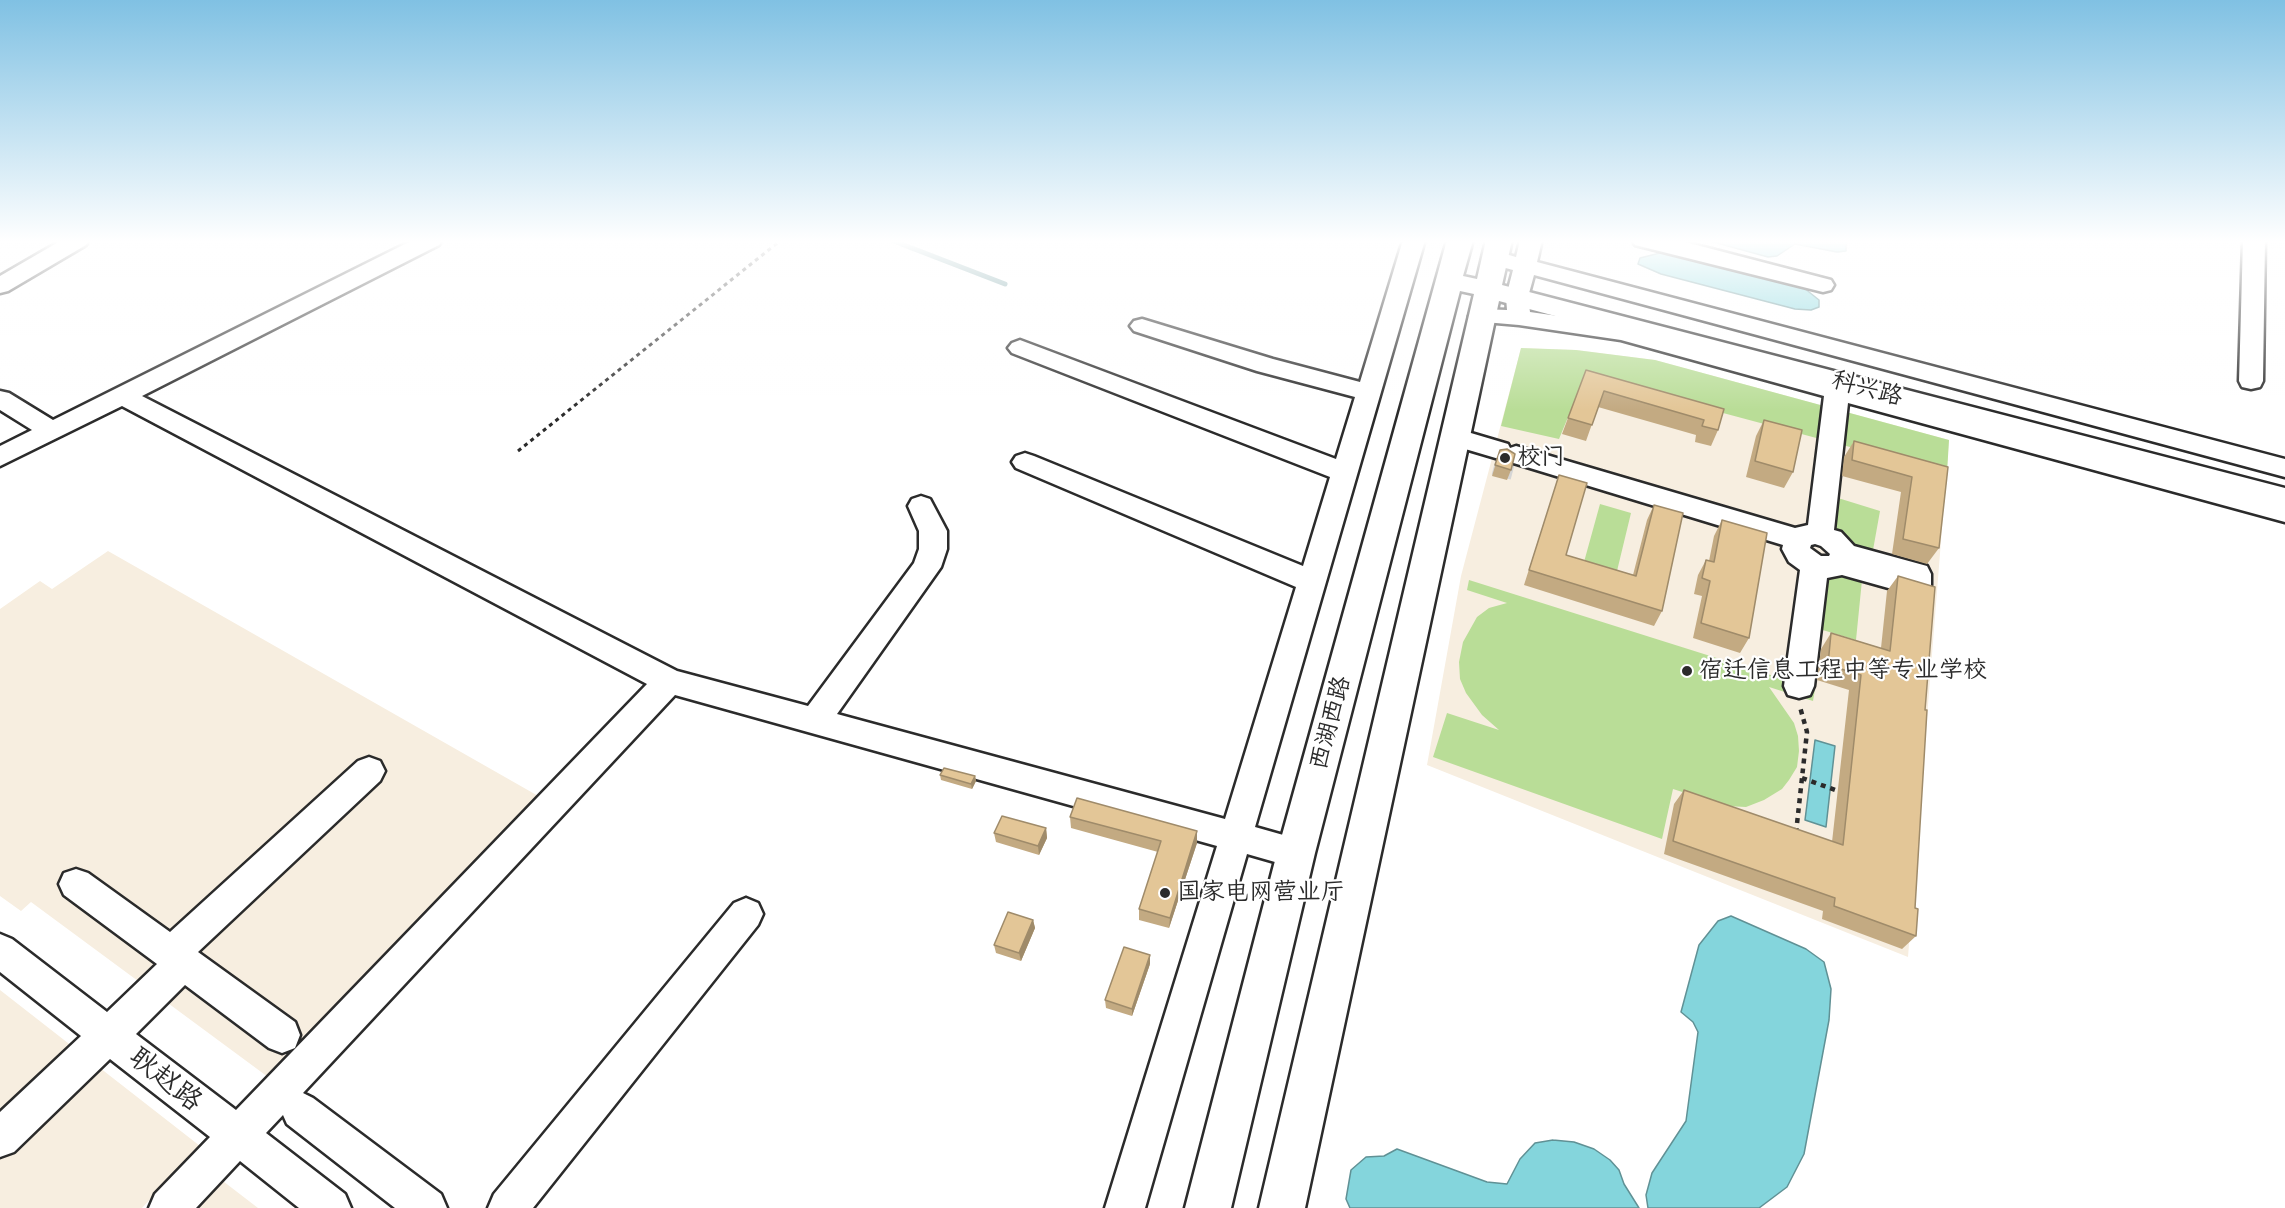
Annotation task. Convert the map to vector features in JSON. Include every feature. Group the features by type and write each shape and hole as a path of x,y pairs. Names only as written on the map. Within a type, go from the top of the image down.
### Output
{"main road":[{"name":"西湖西路","path":"1208,1208 1296,854 1444,296"},
{"path":"1282,1208 1453,443 1499,296"},
{"name":"科兴路","path":"1550,296 1837,387 2285,499"},
{"name":"科兴路","path":"1560,296 2285,484"}],"street":[{"path":"0,457 318,296"},
{"path":"1125,1208 1234,836 1397,296"},
{"path":"1564,296 2285,468"},
{"path":"2251,381 2253,296"},
{"path":"1142,326 1266,365 1368,392"},
{"path":"1020,348 1344,472"},
{"path":"1799,686 1819,551 1837,387 2285,512"},
{"path":"121,395 669,681 1296,854"},
{"path":"0,399 51,430"},
{"path":"1453,443 1819,551"},
{"path":"1025,462 1311,581"},
{"path":"814,721 927,567 933,549 933,531 921,506"},
{"path":"169,1208 669,681"},
{"path":"0,1138 108,1035 177,958 369,771"},
{"path":"76,884 282,1035"},
{"path":"508,1208 746,914"},
{"name":"耿赵路","path":"0,951 331,1208"},
{"path":"300,1111 427,1208"}],"path":[{"path":"518,451 711,296"},
{"path":"1795,841 1806,732 1799,700 1799,686"},
{"path":"1802,778 1838,791"}],"shaded area":[{"name":"宿迁信息工程中等专业学校","path":"1521,348 1576,350 1655,360 1949,440 1908,957 1427,765 1461,576"},
{"path":"108,551 540,797 268,1077 31,902 21,911 0,896 0,609 40,581 52,589"},
{"path":"0,990 200,1146 142,1208 0,1208"},
{"path":"219,1178 258,1208 192,1208"}],"green space":[{"path":"1521,348 1576,350 1655,360 1949,440 1947,473 1585,376 1559,439 1501,426"},
{"path":"1838,498 1880,511 1873,550 1854,545 1831,533"},
{"path":"1600,504 1631,513 1617,571 1584,562"},
{"path":"1840,573 1862,580 1856,640 1816,628 1824,575"},
{"path":"1469,580 1815,689 1813,701 1769,687 1794,723 1798,736 1797,767 1782,789 1746,807 1726,806 1673,789 1662,839 1433,757 1447,713 1499,730 1482,715 1466,693 1460,679 1459,662 1463,642 1477,617 1489,608 1507,603 1467,590"}],"water":[{"path":"1747,296 1814,296 1819,300 1819,307 1811,310 1795,309"},
{"path":"1815,740 1835,746 1826,827 1805,820"},
{"path":"1731,916 1806,949 1824,962 1831,989 1829,1020 1804,1154 1787,1187 1759,1208 1648,1208 1646,1195 1652,1173 1686,1121 1698,1032 1693,1022 1681,1012 1699,945 1718,921"},
{"path":"1553,1140 1574,1142 1594,1149 1610,1160 1619,1170 1624,1184 1639,1208 1350,1208 1346,1199 1351,1170 1366,1157 1384,1156 1397,1149 1487,1182 1507,1184 1520,1159 1535,1143"}],"building":[{"path":"1586,370 1724,409 1718,430 1702,426 1704,420 1604,391 1592,425 1568,418"},
{"path":"1764,420 1802,430 1793,472 1755,461"},
{"path":"1854,441 1948,467 1939,548 1903,539 1912,477 1852,460"},
{"path":"1507,449 1515,454 1511,470 1495,465 1500,450"},
{"path":"1559,475 1587,483 1566,555 1636,576 1654,505 1683,513 1662,611 1529,570"},
{"path":"1722,520 1767,533 1749,638 1701,623 1710,581 1702,578 1706,560 1714,562"},
{"path":"1898,576 1935,587 1925,710 1927,710 1915,908 1918,909 1916,936 1834,906 1835,898 1673,841 1684,790 1843,845 1861,675 1828,665 1831,633 1890,651"},
{"path":"944,768 975,776 971,784 940,775"},
{"path":"1077,798 1197,831 1170,918 1139,909 1161,841 1070,817"},
{"path":"1002,816 1046,828 1038,846 994,833"},
{"path":"1008,912 1033,920 1019,953 994,945"},
{"path":"1124,947 1150,955 1132,1009 1105,1000"}],"tunnel":[{"path":"1495,462 1514,467"}],"place":[{"name":"校门","path":"1505,458"},
{"name":"宿迁信息工程中等专业学校","path":"1687,671"},
{"name":"国家电网营业厅","path":"1165,893"}]}
